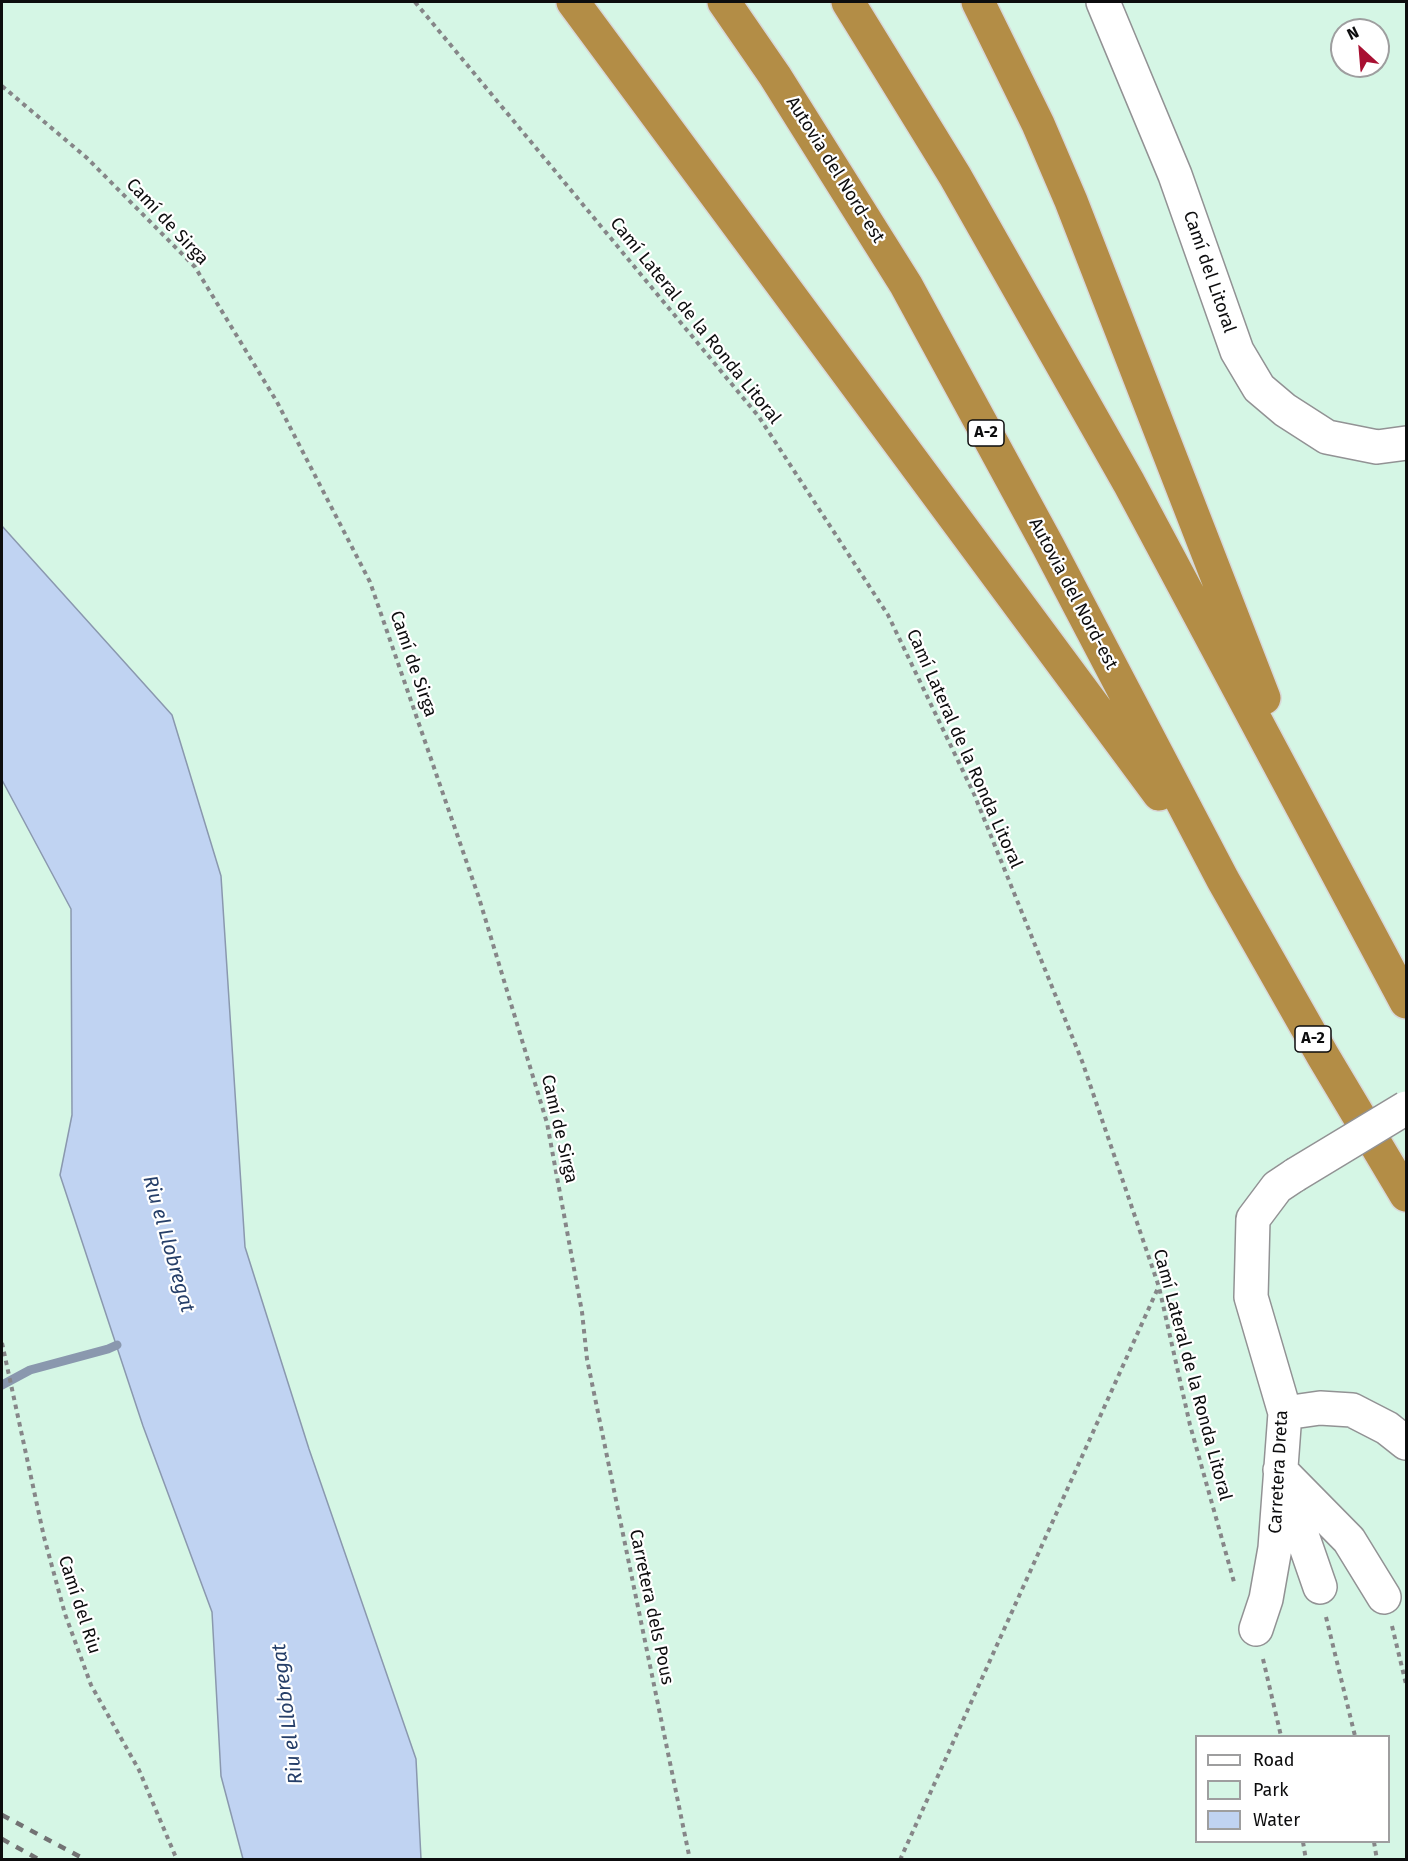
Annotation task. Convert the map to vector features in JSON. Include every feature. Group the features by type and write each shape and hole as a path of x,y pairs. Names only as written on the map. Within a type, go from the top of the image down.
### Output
{"highway":[{"path":"573,2 1223,879"},
{"name":"Autovia del Nord-est","path":"724,2 776,76 906,285 1048,546 1223,879 1323,1056 1407,1195"},
{"path":"848,2 955,176 1129,483 1407,1002"},
{"path":"978,2 1038,124 1071,201 1129,356 1324,850"}],"street":[{"name":"Camí del Litoral","path":"1102,2 1175,175 1237,351 1259,388 1285,410 1327,437 1377,447 1407,443"},
{"name":"Carretera Dreta","path":"1256,1629 1266,1599 1275,1548 1285,1413 1251,1297 1253,1219 1277,1187 1407,1108"},
{"path":"1285,1413 1320,1408 1352,1410 1387,1428 1407,1443"},
{"path":"1280,1470 1320,1587"},
{"path":"1280,1470 1349,1540 1384,1598"}],"path":[{"name":"Camí Lateral de la Ronda Litoral","path":"416,2 759,417 888,615 974,794 1082,1061 1159,1287 1190,1425 1232,1577 1256,1629"},
{"name":"Camí de Sirga","path":"2,86 87,158 195,267 277,402 370,582 479,898 547,1123 582,1312 587,1359"},
{"path":"900,1860 1159,1287"},
{"name":"Camí del Riu","path":"2,1343 44,1537 64,1614 91,1684 139,1770 177,1860"},
{"name":"Carretera dels Pous","path":"587,1359 690,1860"},
{"path":"1320,1587 1355,1735"},
{"path":"1384,1598 1407,1684"},
{"path":"1256,1629 1281,1735"},
{"path":"1303,1843 1306,1860"},
{"path":"1374,1843 1377,1860"}],"green space":[{"path":"2,2 1406,2 1406,1859 421,1859 416,1759 309,1449 245,1247 231,1048 67,599 2,526"},
{"path":"2,780 71,909 72,1115 60,1175 143,1426 212,1612 221,1776 243,1859 2,1859"}],"water":[{"name":"Riu el Llobregat","path":"2,526 172,715 221,876 245,1247 309,1449 416,1759 421,1859 243,1859 221,1776 212,1612 143,1426 60,1175 72,1115 71,909 2,780"}],"waterway":[{"path":"2,1385 30,1370 117,1345"}],"railway":[{"path":"2,1815 86,1860"},
{"path":"2,1839 40,1860"}]}
